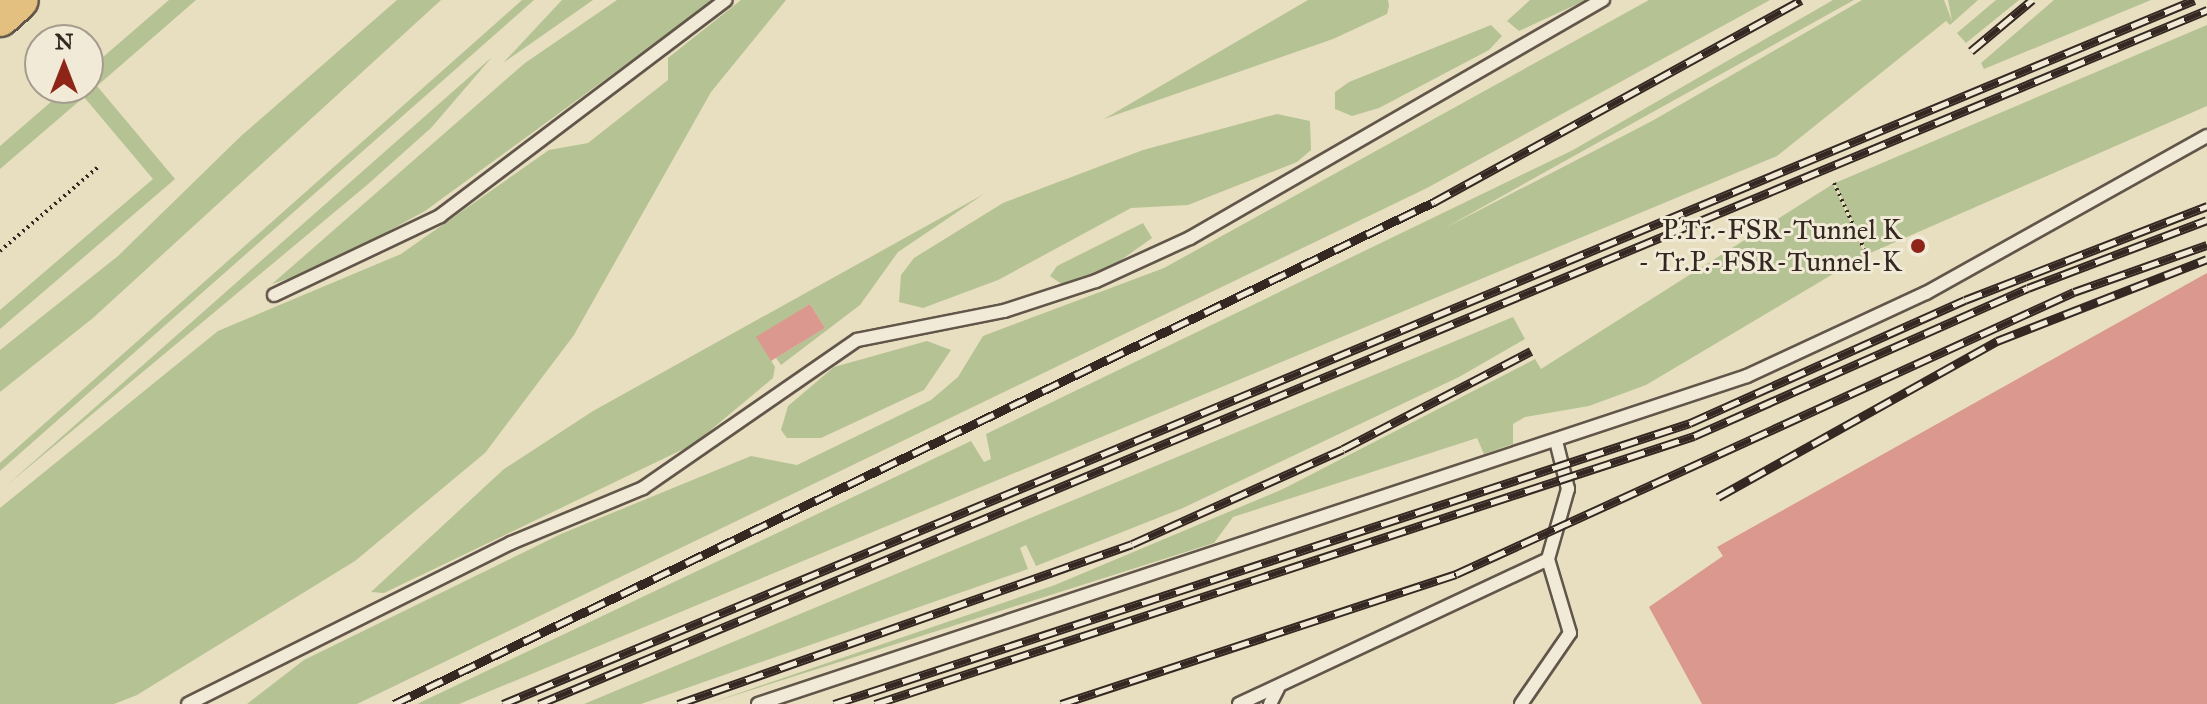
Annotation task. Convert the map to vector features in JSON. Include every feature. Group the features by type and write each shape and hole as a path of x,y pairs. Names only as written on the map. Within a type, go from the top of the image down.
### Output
{"main road":[{"path":"0,17 19,0"}],"lane":[{"path":"274,295 440,216 726,0"},
{"path":"188,704 511,543 643,488 857,340 1004,311 1096,281 1190,238 1603,0"},
{"path":"758,704 1557,445 1869,322 2207,136"},
{"path":"1521,704 1570,633 1548,559 1568,489 1557,445"},
{"path":"1239,704 1548,559"},
{"path":"1270,704 1278,688"}],"path":[{"path":"0,251 99,166"},
{"path":"1834,183 1867,255"}],"green space":[{"path":"169,0 196,0 104,80 104,56"},
{"path":"397,0 441,0 93,318 0,392 0,350 118,256 241,136"},
{"path":"522,0 534,0 0,471 0,463"},
{"path":"562,0 593,0 503,63"},
{"path":"617,0 714,0 425,211 321,268 272,284 525,63"},
{"path":"741,0 786,0 711,92 574,335 485,453 355,561 137,695 114,704 0,704 0,508 218,331 401,254 549,150 588,143 668,80 668,58"},
{"path":"1308,0 1388,0 1389,6 1387,14 1333,39 1104,119"},
{"path":"1530,0 1586,0 1519,31 1507,21"},
{"path":"1649,0 1770,0 1427,188 357,704 247,704 304,660 561,534 751,456 797,465 931,400 958,377 983,336 1164,268"},
{"path":"1833,0 1854,0 1443,229 1652,121 1862,0 1944,0 1952,21 1948,0 1978,0 1950,25 1946,21 1777,156 459,704 417,704 971,441 984,462 991,459 986,434 1573,150"},
{"path":"1996,0 2019,0 1966,43 1957,33"},
{"path":"2054,0 2151,0 1984,69 1981,63"},
{"path":"1491,25 1502,36 1489,50 1379,108 1352,116 1335,109 1335,92 1349,82"},
{"path":"2207,25 2207,106 1868,254 1835,183"},
{"path":"492,57 431,128 367,185 6,486"},
{"path":"104,94 175,179 0,329 0,310 153,179 90,104 104,104"},
{"path":"49,104 76,104 0,169 0,146"},
{"path":"1277,114 1310,121 1311,150 1297,162 1188,205 1131,208 998,280 923,308 899,302 901,275 914,258 1003,203 1143,150"},
{"path":"1833,184 1865,255 1646,385 1589,406 1525,417 1513,424 1513,444 1484,454 1477,438 1233,517 1214,543 707,704 1055,585 1283,489 1535,359 1541,369"},
{"path":"984,194 898,252 860,305 781,365 776,358 825,328 810,304 757,338 775,367 773,378 694,444 384,593 371,592 504,469 593,411"},
{"path":"1143,223 1152,238 1117,263 1063,285 1050,276 1057,266"},
{"path":"1513,317 1525,339 1459,377 1183,508 1036,566 1026,545 1020,548 1028,569 641,704 584,704"},
{"path":"927,341 951,350 924,390 821,438 787,438 781,430 788,406 834,367"}],"building":[{"path":"2207,273 2207,704 1702,704 1649,607 1723,556 1717,547"},
{"path":"810,304 825,328 771,361 756,337"}],"railway":[{"path":"394,704 1434,202 1801,0"},
{"path":"1971,51 2032,0"},
{"path":"503,704 2194,0"},
{"path":"539,704 2207,10"},
{"path":"834,704 1690,423 1965,300 2207,206"},
{"path":"875,704 1694,436 2028,288 2207,220"},
{"path":"1061,704 1456,574 2074,292 2207,245"},
{"path":"1718,497 1997,341 2207,259"},
{"path":"678,704 1132,544 1343,449 1531,351"}],"place":[{"name":"P.Tr.-FSR-Tunnel K - Tr.P.-FSR-Tunnel-K","path":"1918,246"}]}
